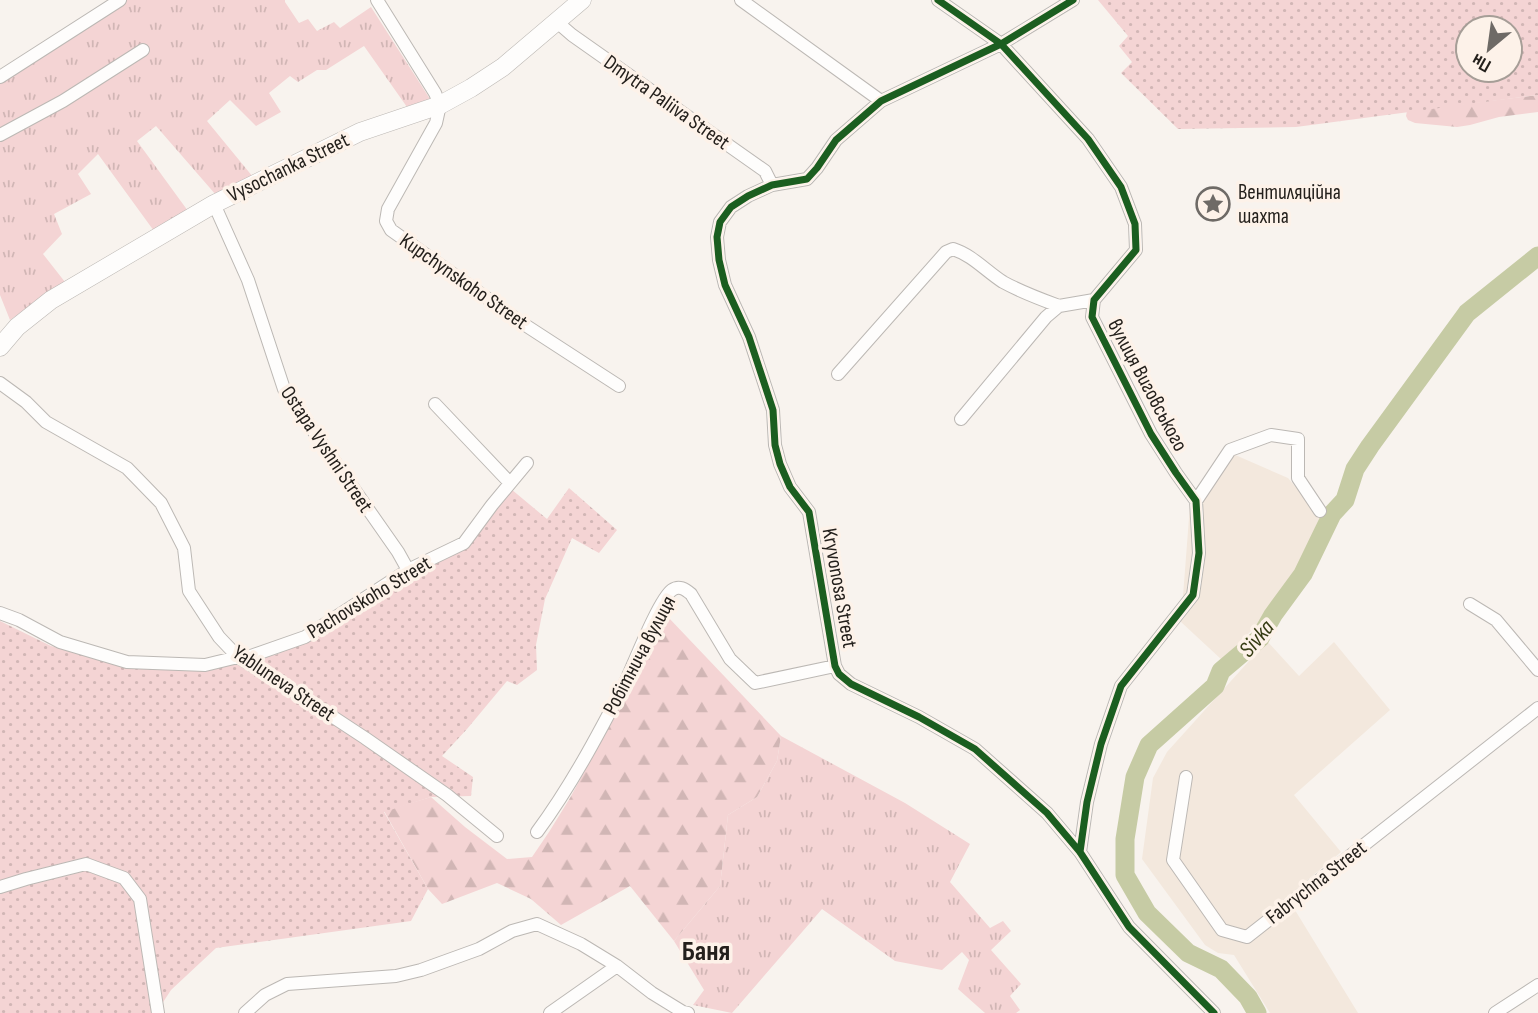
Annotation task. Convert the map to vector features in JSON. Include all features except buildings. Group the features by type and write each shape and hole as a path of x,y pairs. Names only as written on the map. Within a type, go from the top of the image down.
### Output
{"street":[{"path":"0,77 120,0"},
{"path":"377,0 440,105"},
{"name":"Vysochanka Street","path":"0,347 17,327 51,300 214,204 360,132 440,105 471,88 503,67 582,0"},
{"path":"741,0 881,101"},
{"name":"вулиця Виговського","path":"938,0 1001,44 1088,139 1121,187 1135,224 1136,250 1094,300 1092,317 1151,434 1196,502"},
{"path":"1001,44 1073,0"},
{"name":"Dmytra Paliiva Street","path":"557,22 765,171 772,185"},
{"name":"Kryvonosa Street","path":"1001,44 881,101 836,140 807,179 772,185 731,207 720,222 717,237 719,260 725,285 749,337 774,410 775,445 780,464 790,487 809,512 835,666 839,674 851,684 919,717 975,749 1047,813 1080,852 1129,926 1214,1013"},
{"path":"0,135 36,117 143,50"},
{"name":"Kupchynskoho Street","path":"440,105 436,123 388,209 386,221 391,230 522,323 619,386"},
{"name":"Ostapa Vyshni Street","path":"214,204 248,280 284,389 408,570"},
{"path":"838,374 946,252 953,249 962,252 1004,282 1035,298 1059,306 1094,300"},
{"path":"961,419 1045,317 1059,306"},
{"name":"Yabluneva Street","path":"0,383 26,402 46,422 127,468 161,503 184,548 189,591 219,637 238,657 365,738 447,795 497,836"},
{"path":"435,404 510,483"},
{"path":"1080,852 1087,802 1101,744 1121,686 1193,595 1199,553 1196,502 1230,450 1272,435 1298,439 1298,478 1320,511"},
{"name":"Pachovskoho Street","path":"0,613 60,642 127,662 205,665 248,657 305,637 408,570 464,543 527,463"},
{"name":"Робітнича вулиця","path":"537,832 560,800 625,684 669,592 676,587 691,594 730,659 755,683 835,666"},
{"path":"1470,604 1496,620 1538,670"},
{"name":"Fabrychna Street","path":"1186,777 1173,860 1222,930 1247,936 1538,708"},
{"path":"0,887 86,864 124,878 140,899 158,1013"},
{"path":"245,1013 265,995 287,984 396,976 479,949 512,931 537,924 582,944 652,993 688,1013"},
{"path":"550,1013 617,966"},
{"path":"1500,1011 1538,985"}],"shaded area":[{"path":"1233,454 1288,478 1320,516 1297,570 1267,615 1222,660 1181,622 1190,505"},
{"path":"1267,641 1299,676 1334,642 1390,710 1294,795 1341,852 1287,897 1358,1013 1270,1013 1234,955 1218,953 1205,945 1142,859 1153,778 1167,752"}],"green space":[{"path":"120,0 285,0 299,23 308,19 317,31 334,22 340,28 371,7 430,99 407,107 364,46 326,70 317,70 298,82 290,76 269,93 281,112 256,126 230,100 207,121 253,177 216,195 156,126 137,141 188,211 154,231 98,154 78,174 91,194 54,214 62,234 43,254 65,282 10,320 0,295 0,74"},
{"path":"1098,0 1538,0 1538,95 1296,127 1178,129 1121,73 1132,62 1119,46 1128,36"},
{"path":"1538,95 1538,112 1499,117 1470,125 1457,127 1415,123 1406,116 1407,111"},
{"path":"569,488 617,530 599,553 572,538 545,599 536,645 537,670 517,685 507,681 442,756 473,777 471,796 431,797 384,812 428,889 411,921 216,948 171,990 156,1013 0,1013 0,621 51,646 126,666 234,665 278,654 405,579 468,546 511,489 547,519"},
{"path":"668,617 781,736 777,761 757,797 728,815 720,886 674,941 630,886 561,925 531,899 497,883 442,904 428,889 384,811 431,797 507,859 532,857 570,798"},
{"path":"781,736 905,803 970,844 950,882 990,928 1003,921 1011,931 991,950 1021,984 1010,996 1020,1010 1016,1013 985,1013 958,989 969,960 962,952 942,970 895,961 822,909 732,1013 693,1005 704,990 674,941 720,886 728,815 757,797 777,761"}],"waterway":[{"name":"Sivka","path":"1257,1013 1248,997 1221,969 1188,953 1147,913 1125,875 1125,839 1135,777 1149,745 1215,686 1221,671 1260,638 1303,574 1332,514 1345,500 1355,469 1467,313 1538,256"}],"cycle path":[{"path":"938,0 1001,44 1088,139 1121,187 1135,224 1136,250 1094,300 1092,317 1151,434 1196,501 1199,553 1193,595 1121,686 1101,744 1087,802 1080,852"},
{"path":"1073,0 1001,44 881,101 836,140 807,179 772,185 731,207 720,222 717,237 719,260 725,285 749,337 773,410 775,445 780,464 790,487 809,512 835,666 839,674 851,684 919,717 975,749 1047,813 1080,852 1129,927 1214,1013"}],"place":[{"name":"Вентиляційна шахта","path":"1213,204"}],"district":[{"name":"Баня","path":"706,950"}]}
